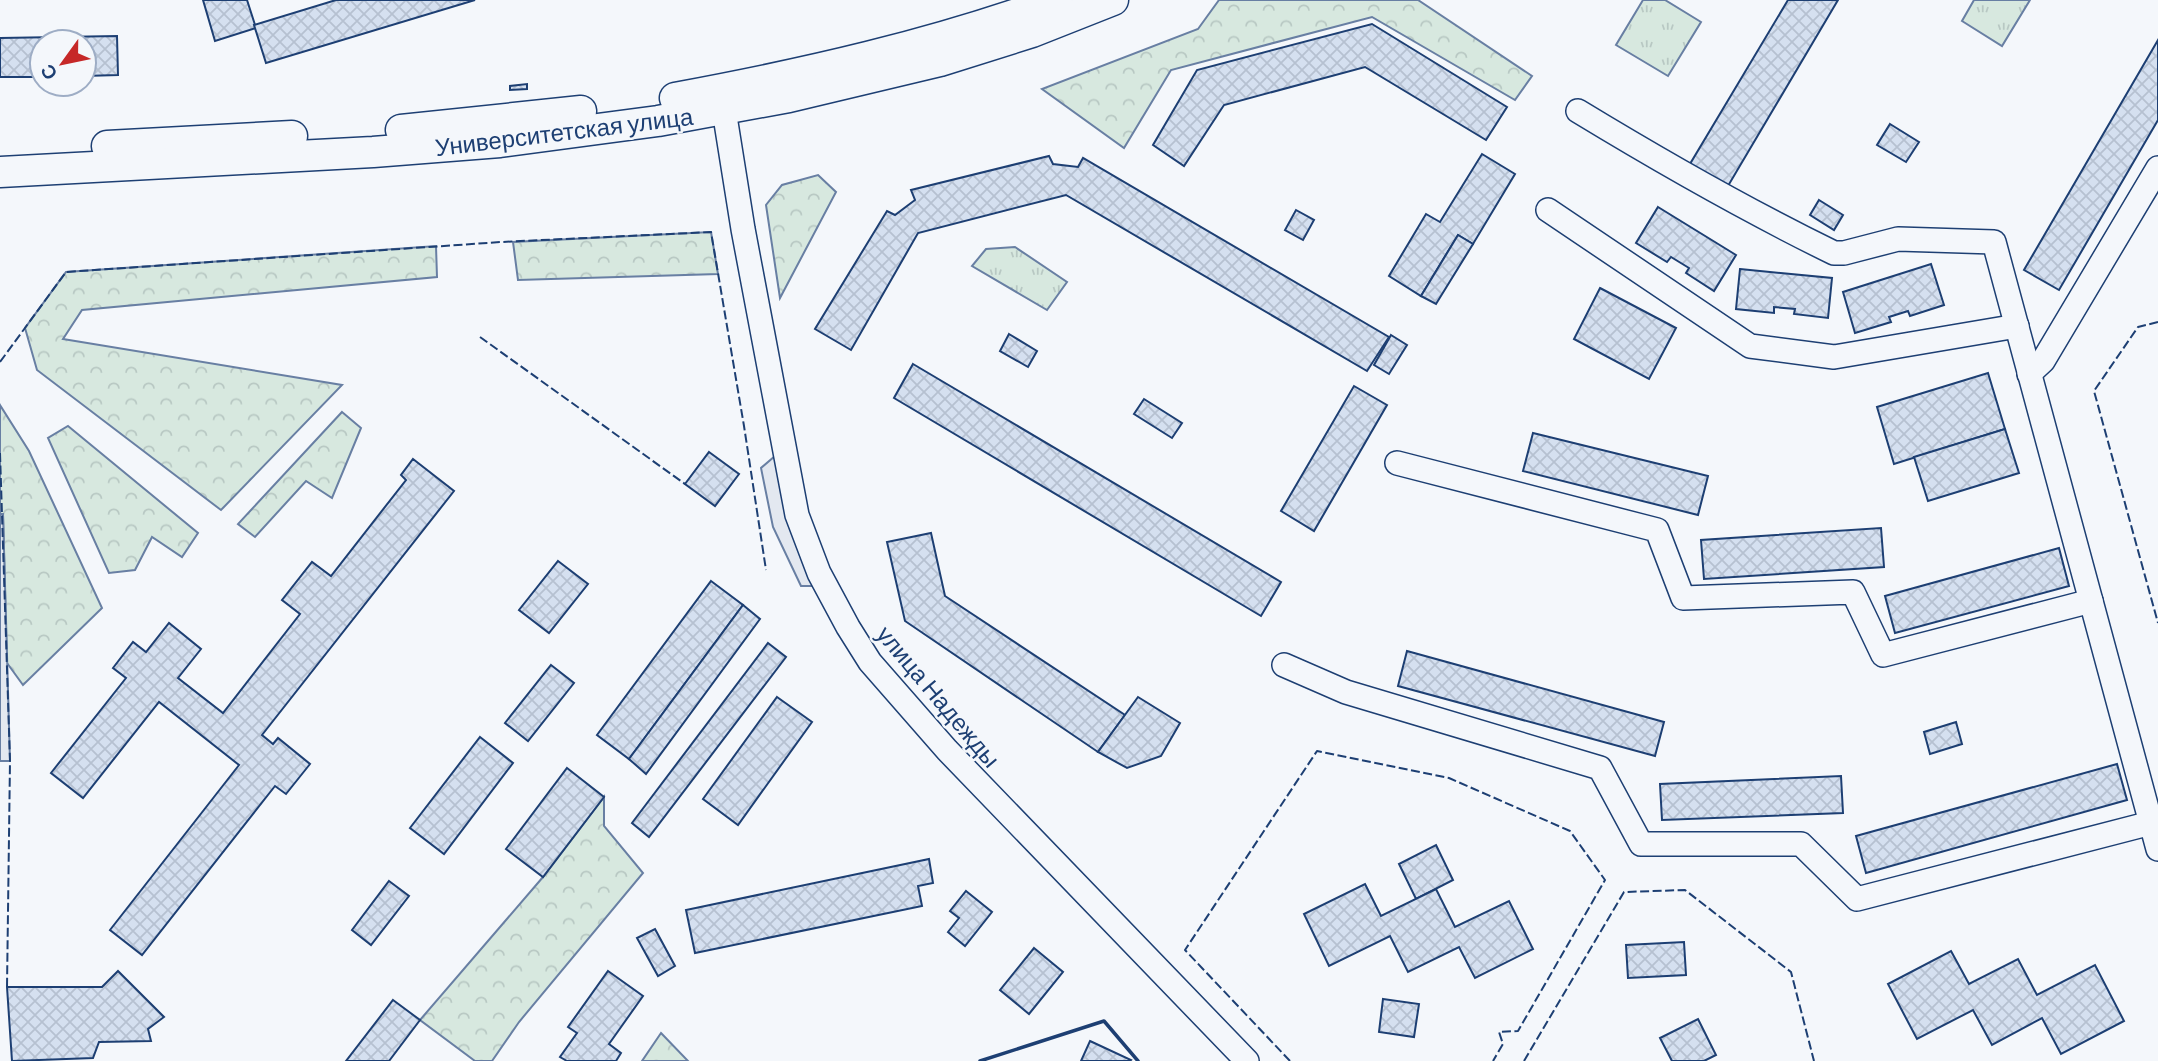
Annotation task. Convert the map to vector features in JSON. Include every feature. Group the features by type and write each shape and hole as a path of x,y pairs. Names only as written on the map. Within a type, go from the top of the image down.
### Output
{"main road":[{"name":"Университетская улица","path":"0,152 373,152 500,142 721,100 801,73 992,23 1057,0"},
{"name":"Университетская улица","path":"721,100 789,97 940,61 1032,32 1113,0"},
{"name":"Университетская улица","path":"0,172 206,151"}],"street":[{"name":"улица Надежды","path":"721,100 797,515 819,573 848,626 870,662 947,750 1247,1061"},
{"path":"1578,111 1669,166 1834,253 1844,253 1898,239 1994,242 2158,849"},
{"path":"2029,374 2043,361 2158,168"},
{"path":"1548,210 1750,346 1834,357 2017,327"},
{"path":"1397,463 1657,530 1683,598 1853,592 1883,655 2091,601"},
{"path":"1284,665 1346,692 1600,768 1640,844 1801,844 1857,899 2151,823"}],"green space":[{"path":"1219,0 1418,0 1532,76 1515,100 1372,17 1171,70 1124,148 1042,89 1198,29"},
{"path":"1643,0 1665,0 1701,22 1668,76 1616,45"},
{"path":"1974,0 2030,0 2002,46 1962,21"},
{"path":"818,175 836,192 780,298 766,205 782,185"},
{"path":"711,232 718,274 518,280 513,242"},
{"path":"436,246 437,277 82,310 63,339 342,385 221,510 37,370 25,328 66,272"},
{"path":"1015,247 1067,282 1047,310 972,266 986,249"},
{"path":"0,405 29,451 102,608 23,685 7,663 3,515 0,513"},
{"path":"342,412 361,428 332,498 306,481 255,537 238,524"},
{"path":"68,426 198,533 182,557 152,537 135,570 109,573 48,438"},
{"path":"604,797 604,826 643,873 519,1022 492,1061 475,1061 420,1020 543,877"},
{"path":"661,1033 688,1061 642,1061"}],"shaded area":[{"path":"775,456 816,586 801,586 773,527 761,468"},
{"path":"0,514 3,514 10,761 0,761"}],"building":[{"path":"203,0 247,0 256,28 215,41"},
{"path":"336,0 475,0 266,63 254,25"},
{"path":"1788,0 1838,0 1728,186 1690,164"},
{"path":"1372,24 1507,107 1486,140 1365,67 1224,105 1184,166 1153,145 1197,70"},
{"path":"98,36 117,36 118,75 98,76"},
{"path":"0,38 28,38 28,77 0,77"},
{"path":"2158,40 2158,120 2059,290 2024,270"},
{"path":"527,84 527,89 510,90 510,86"},
{"path":"1890,124 1919,142 1906,162 1877,145"},
{"path":"1482,154 1515,174 1473,244 1458,235 1421,296 1389,276 1426,214 1440,222"},
{"path":"1049,156 1053,164 1078,167 1083,158 1389,337 1367,371 1066,195 918,233 851,350 815,329 887,211 895,215 915,200 911,190"},
{"path":"1819,200 1843,215 1834,230 1810,215"},
{"path":"1658,207 1736,255 1714,291 1686,273 1689,268 1671,257 1667,262 1636,243"},
{"path":"1296,210 1314,220 1303,240 1285,230"},
{"path":"1458,235 1473,244 1436,304 1421,296"},
{"path":"1931,264 1944,305 1910,316 1908,311 1889,317 1891,322 1855,333 1843,292"},
{"path":"1740,269 1832,278 1828,318 1794,314 1795,309 1774,307 1774,313 1736,309"},
{"path":"1600,288 1676,328 1649,379 1574,339"},
{"path":"1009,334 1037,351 1028,367 1000,351"},
{"path":"1391,335 1407,345 1389,374 1374,365"},
{"path":"913,364 1281,582 1261,616 894,398"},
{"path":"1988,373 2005,429 1894,464 1877,407"},
{"path":"1354,386 1387,405 1314,531 1281,511"},
{"path":"1144,399 1182,423 1172,438 1134,414"},
{"path":"2005,429 2019,473 1928,501 1914,457"},
{"path":"1533,433 1708,476 1698,515 1523,471"},
{"path":"709,452 739,474 715,506 685,484"},
{"path":"413,459 454,491 262,735 273,744 278,738 310,764 286,794 275,786 142,955 110,930 239,765 159,702 83,798 51,773 126,678 113,668 133,642 146,652 169,623 201,649 178,678 223,713 300,614 282,600 312,562 331,576 406,480 401,475"},
{"path":"1881,528 1884,567 1704,579 1701,540"},
{"path":"931,533 945,596 1125,715 1098,752 905,621 887,542"},
{"path":"2059,548 2069,586 1895,633 1885,596"},
{"path":"558,561 588,584 549,633 519,610"},
{"path":"711,581 743,605 629,759 597,735"},
{"path":"743,605 760,619 646,774 629,759"},
{"path":"768,643 786,657 649,837 632,823"},
{"path":"1407,651 1664,722 1655,756 1398,686"},
{"path":"551,665 574,683 528,741 505,723"},
{"path":"777,697 812,722 738,825 703,799"},
{"path":"1138,697 1180,723 1161,756 1127,768 1098,752"},
{"path":"1956,722 1962,744 1930,754 1924,732"},
{"path":"480,737 513,763 444,854 410,828"},
{"path":"2117,764 2127,800 1866,873 1856,836"},
{"path":"567,768 604,797 543,877 506,849"},
{"path":"1841,776 1843,813 1662,820 1660,784"},
{"path":"1436,845 1453,880 1416,899 1399,864"},
{"path":"929,859 933,883 918,886 922,906 695,953 686,910"},
{"path":"389,881 409,896 371,945 352,930"},
{"path":"1365,884 1381,916 1436,889 1455,927 1509,901 1533,949 1475,978 1459,947 1408,972 1390,936 1329,966 1304,914"},
{"path":"966,891 992,912 965,946 948,932 959,918 950,911"},
{"path":"655,929 675,966 658,976 637,938"},
{"path":"1684,942 1686,975 1628,978 1626,945"},
{"path":"1034,948 1063,972 1029,1014 1000,990"},
{"path":"1951,951 1969,984 2018,959 2037,995 2095,965 2124,1021 2061,1054 2042,1018 1992,1045 1973,1010 1917,1039 1888,984"},
{"path":"118,971 164,1017 148,1029 151,1041 99,1042 93,1058 12,1061 7,987 102,987"},
{"path":"608,971 643,996 609,1044 621,1053 616,1061 567,1061 560,1057 577,1033 568,1027"},
{"path":"1383,999 1419,1004 1414,1037 1379,1032"},
{"path":"393,1000 420,1020 389,1061 346,1061"},
{"path":"1698,1019 1716,1055 1704,1061 1672,1061 1660,1038"},
{"path":"1090,1041 1131,1060 1081,1061"}],"fence":[{"path":"0,362 66,272 501,242 711,232 766,570"},
{"path":"2158,322 2138,327 2094,391 2158,623"},
{"path":"480,337 685,484"},
{"path":"0,453 10,761 7,987"},
{"path":"1290,1061 1185,950 1317,751 1449,778 1570,831 1605,880 1518,1031 1499,1032 1503,1044 1493,1061"},
{"path":"1524,1061 1624,892 1685,890 1791,972 1814,1061"}],"wall":[{"path":"980,1061 1104,1021 1138,1061"}]}
